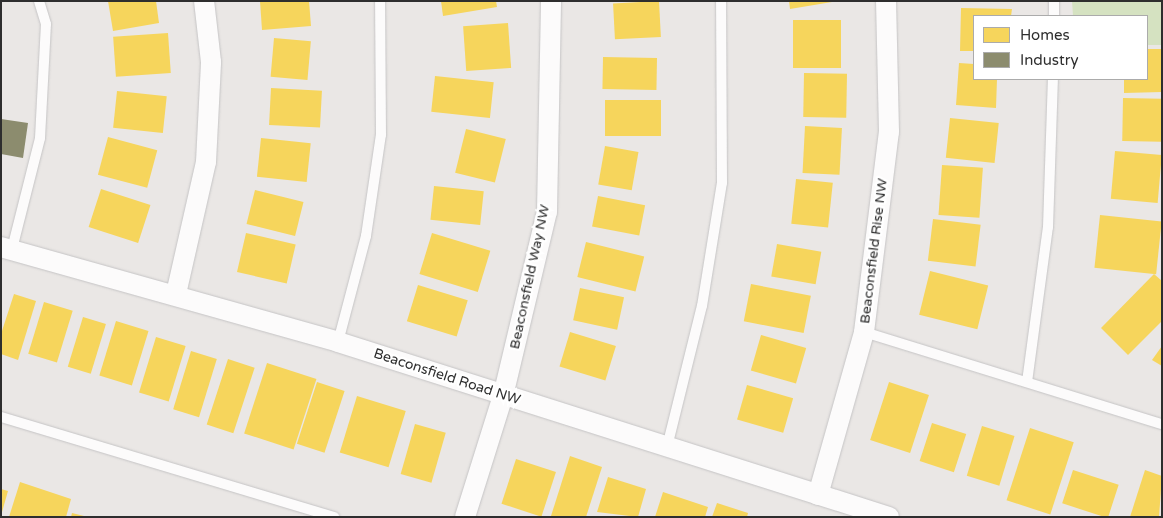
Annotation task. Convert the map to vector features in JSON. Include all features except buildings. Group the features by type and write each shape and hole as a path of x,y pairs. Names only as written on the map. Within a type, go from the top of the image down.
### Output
{"street":[{"path":"176,294 206,162 212,62 204,1"},
{"name":"Beaconsfield Way NW","path":"465,517 503,396 547,212 551,1"},
{"name":"Beaconsfield Rise NW","path":"818,495 864,332 889,132 886,1"},
{"name":"Beaconsfield Road NW","path":"7,248 176,294 338,342 503,396 889,517"}],"lane":[{"path":"7,248 40,138 46,24 39,1"},
{"path":"338,342 366,236 381,135 380,1"},
{"path":"667,447 702,306 722,183 721,1"},
{"path":"1054,1 1054,15"},
{"path":"1028,382 1048,227 1053,80"},
{"path":"864,332 1162,424"},
{"path":"1,417 334,517"}],"green space":[{"path":"1072,1 1162,1 1162,45 1148,45 1148,15 1073,15"}]}
